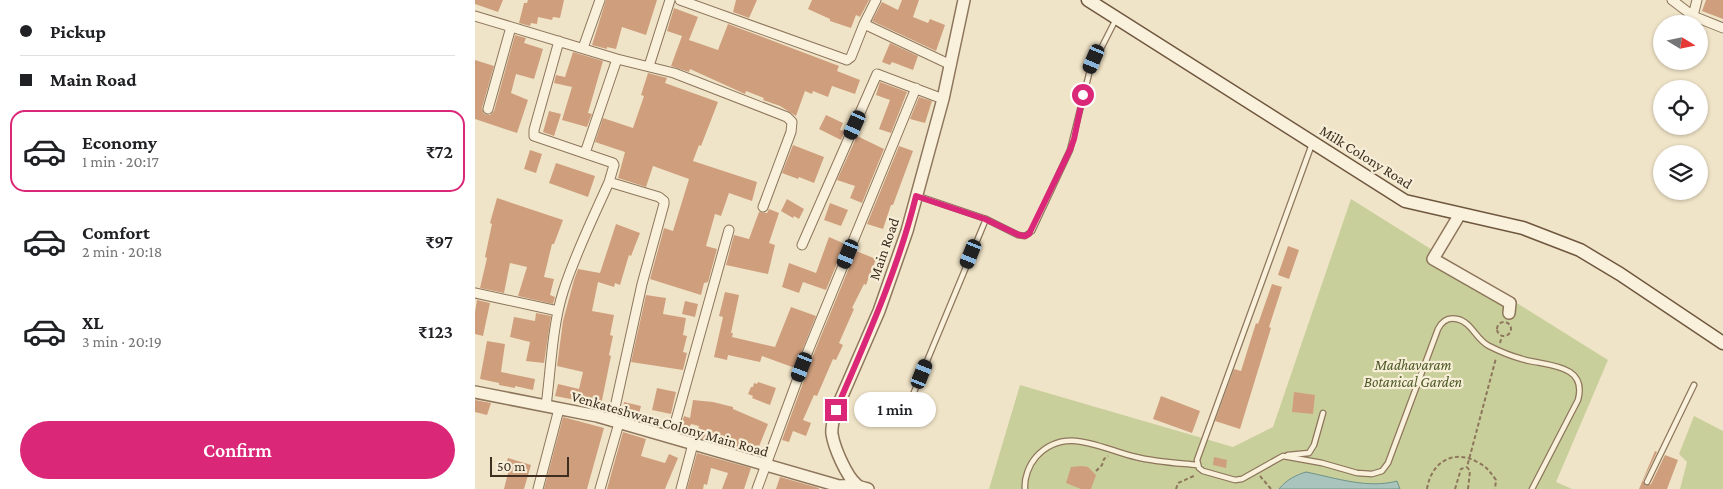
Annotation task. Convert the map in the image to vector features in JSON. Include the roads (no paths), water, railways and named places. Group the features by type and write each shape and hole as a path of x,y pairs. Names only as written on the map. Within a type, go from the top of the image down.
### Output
{"main road":[{"name":"Milk Colony Road","path":"1088,0 1405,201 1523,228 1580,250 1620,274 1723,343"}],"street":[{"path":"583,48 600,0"},
{"path":"649,66 670,0"},
{"path":"680,0 847,60 851,57 875,0"},
{"name":"Main Road","path":"862,487 847,471 838,452 833,434 833,422 836,410 879,311 907,231 943,99 963,0"},
{"path":"1672,0 1692,15"},
{"path":"1693,15 1697,0"},
{"path":"475,16 689,79 790,120 793,126 763,207"},
{"path":"1708,22 1723,28"},
{"path":"864,24 951,65"},
{"path":"488,109 511,27"},
{"path":"546,406 559,311 577,252 609,182 613,164 536,138 533,133 559,41"},
{"path":"585,153 617,59"},
{"path":"802,245 877,74 943,99"},
{"path":"757,489 808,350 916,88"},
{"path":"601,489 642,284 664,204 664,201 659,197 609,182"},
{"path":"1460,214 1433,259 1510,303 1509,313"},
{"path":"671,438 729,230"},
{"path":"475,293 559,311"},
{"name":"Venkateshwara Colony Main Road","path":"475,392 615,422 839,488 862,487"},
{"path":"538,489 559,409"},
{"path":"681,489 693,444"}],"lane":[{"path":"916,196 985,219 1019,235 1025,236 1032,231 1074,139 1090,70 1116,18"},
{"path":"1197,465 1203,443 1312,142"},
{"path":"907,409 985,219"},
{"path":"1283,456 1357,472 1372,474 1382,471 1389,464 1442,322 1455,318 1468,324 1483,343 1523,360 1566,369 1579,383 1578,400 1532,489"},
{"path":"1647,482 1694,385"},
{"path":"1025,489 1027,472 1040,452 1050,446 1075,441 1085,441 1136,457 1197,465 1203,471 1235,480 1242,479 1283,456 1309,453 1314,445 1323,413"}],"water":[{"path":"1306,472 1363,483 1375,484 1397,481 1400,489 1279,489 1291,478"}],"park label":[{"name":"Madhavaram Botanical Garden","path":"1413,374"}]}
